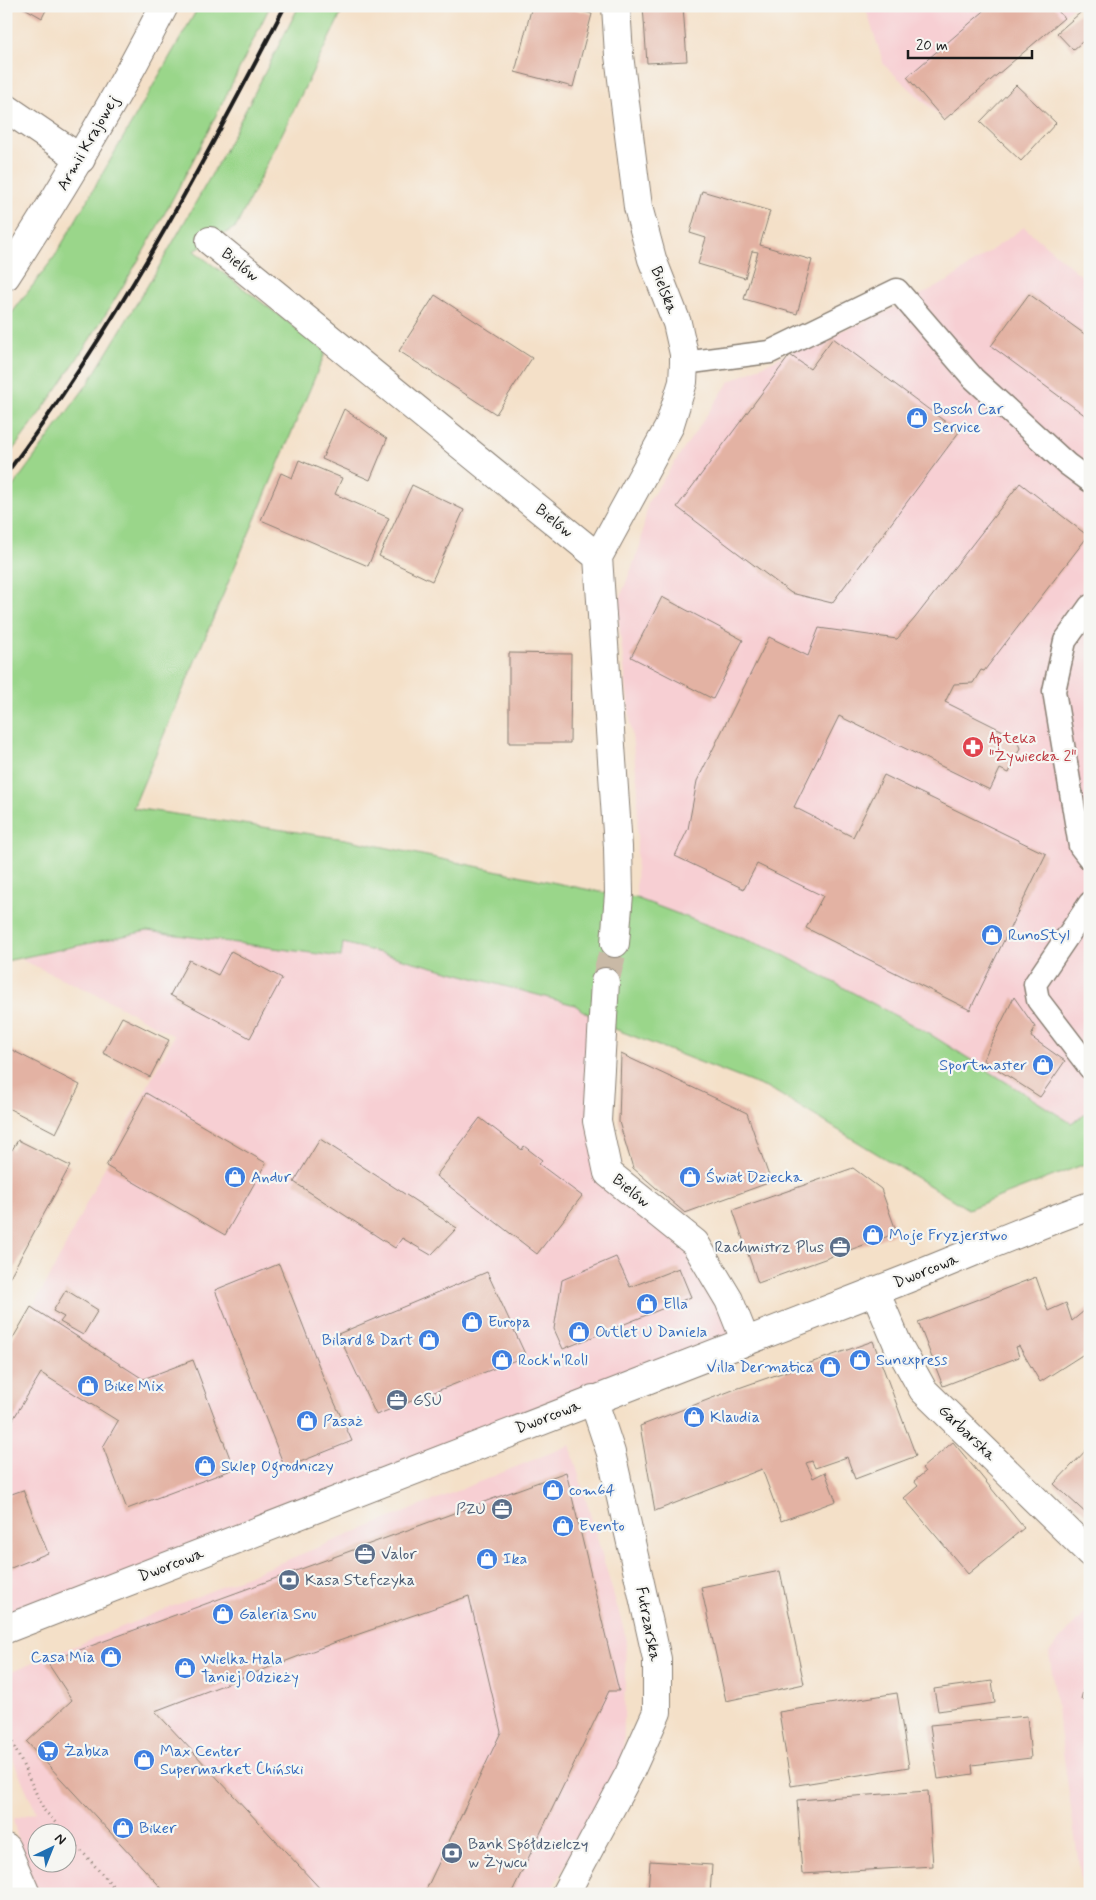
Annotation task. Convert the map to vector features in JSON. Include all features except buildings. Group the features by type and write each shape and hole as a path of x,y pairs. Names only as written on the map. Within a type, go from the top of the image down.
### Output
{"street":[{"name":"Armii Krajowej","path":"6,276 81,159 143,49 164,6"},
{"name":"Bielska","path":"598,556 669,427 683,382 684,363 684,354 677,323 652,259 638,207 619,55 616,6"},
{"path":"6,108 81,159"},
{"name":"Bielów","path":"210,241 598,556"},
{"path":"598,556 618,847 620,894 615,942"},
{"name":"Bielów","path":"605,982 597,1121 608,1172 695,1243 729,1300 745,1340"},
{"name":"Dworcowa","path":"6,1629 745,1340 875,1292 1053,1218 1090,1206"},
{"name":"Garbarska","path":"875,1292 898,1345 923,1390 1090,1553"},
{"name":"Futrzarska","path":"565,1894 628,1774 656,1712 657,1658 611,1453 593,1399"},
{"path":"6,1848 26,1894"}],"lane":[{"path":"684,363 770,352 897,290 973,378 1067,464 1090,481"},
{"path":"1090,606 1065,641 1054,691 1080,846 1090,859"},
{"path":"1090,903 1035,984 1038,1000 1090,1068"}],"path":[{"path":"6,1728 44,1810 55,1822"},
{"path":"78,1847 120,1894"}],"shaded area":[{"path":"865,6 1074,6 1066,13 1064,18 944,120 884,65"},
{"path":"1024,227 1090,283 1090,998 1081,1008 1090,1018 1090,1111 1071,1123 933,1036 776,951 636,898 638,788 617,606 640,546 648,502 729,382 801,347 880,315 948,281"},
{"path":"147,931 341,957 343,943 575,1005 602,1024 608,1172 695,1243 745,1340 6,1629 6,1350 50,1277 94,1188 174,1036 110,1001 20,959"},
{"path":"570,1445 626,1637 623,1764 549,1894 30,1894 13,1819 36,1812 6,1744 6,1674"},
{"path":"1090,1607 1090,1894 1083,1894 1049,1652"}],"green space":[{"path":"199,6 270,6 190,167 138,261 75,362 6,459 6,321 55,256"},
{"path":"299,6 345,6 236,227 194,251 326,351 133,808 345,839 636,898 776,951 933,1036 1071,1123 1090,1111 1090,1162 968,1209 774,1091 602,1024 575,1005 343,943 341,957 147,931 6,961 6,496 89,382 160,265 221,158"}],"tunnel":[{"path":"605,982 615,943"}],"railway":[{"path":"6,474 84,362 155,246 189,187 285,6"}],"place":[{"name":"Bosch Car Service","path":"917,418"},
{"name":"Apteka \"Żywiecka 2\"","path":"973,747"},
{"name":"RunoStyl","path":"992,935"},
{"name":"Sportmaster","path":"1043,1065"},
{"name":"Andur","path":"235,1177"},
{"name":"Świat Dziecka","path":"690,1177"},
{"name":"Moje Fryzjerstwo","path":"873,1235"},
{"name":"Rachmistrz Plus","path":"840,1247"},
{"name":"Ella","path":"647,1304"},
{"name":"Europa","path":"472,1322"},
{"name":"Outlet U Daniela","path":"579,1332"},
{"name":"Bilard & Dart","path":"429,1340"},
{"name":"Rock'n'Roll","path":"502,1360"},
{"name":"Sunexpress","path":"860,1360"},
{"name":"Villa Dermatica","path":"830,1367"},
{"name":"Bike Mix","path":"88,1386"},
{"name":"GSU","path":"397,1400"},
{"name":"Klaudia","path":"694,1417"},
{"name":"Pasaż","path":"307,1421"},
{"name":"Sklep Ogrodniczy","path":"205,1466"},
{"name":"com64","path":"553,1490"},
{"name":"PZU","path":"502,1509"},
{"name":"Evento","path":"563,1526"},
{"name":"Valor","path":"365,1554"},
{"name":"Ika","path":"487,1559"},
{"name":"Kasa Stefczyka","path":"289,1580"},
{"name":"Galeria Snu","path":"223,1614"},
{"name":"Casa Mia","path":"111,1657"},
{"name":"Wielka Hala Taniej Odzieży","path":"185,1668"},
{"name":"Żabka","path":"48,1751"},
{"name":"Max Center Supermarket Chiński","path":"144,1760"},
{"name":"Biker","path":"123,1828"},
{"name":"Bank Spółdzielczy w Żywcu","path":"452,1853"}]}
